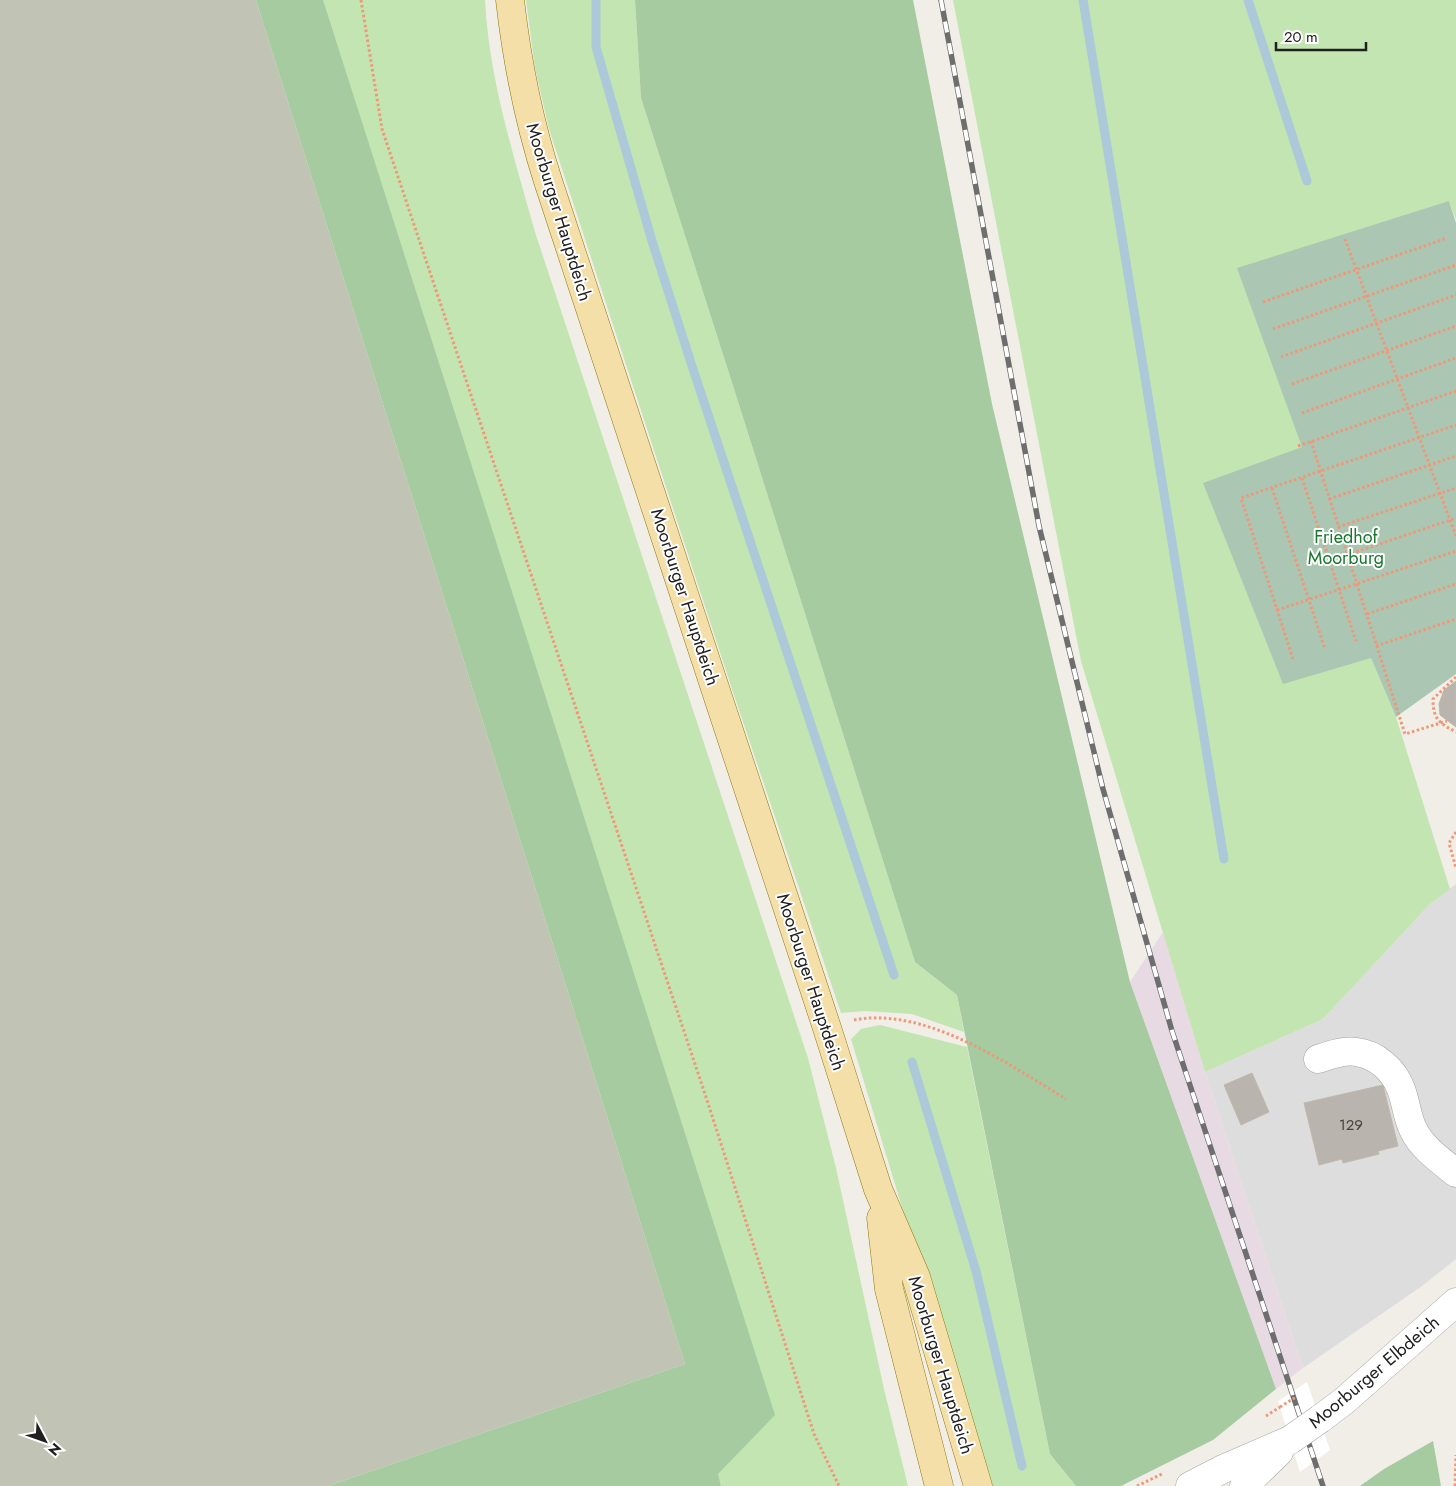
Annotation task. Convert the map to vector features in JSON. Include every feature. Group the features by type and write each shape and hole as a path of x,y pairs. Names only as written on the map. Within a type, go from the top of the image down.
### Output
{"main road":[{"name":"Moorburger Hauptdeich","path":"510,0 518,64 526,103 545,173 827,1028 878,1190 916,1277 978,1486"},
{"name":"Moorburger Hauptdeich","path":"878,1190 889,1289 939,1486"}],"street":[{"path":"1318,1059 1355,1051 1366,1054 1381,1062 1396,1078 1401,1088 1413,1129 1421,1141 1456,1173"},
{"name":"Moorburger Elbdeich","path":"1190,1486 1225,1468 1290,1440 1320,1420 1456,1302"},
{"name":"Moorburger Elbdeich","path":"1244,1486 1290,1440"}],"path":[{"path":"361,0 382,129 704,1091 814,1434 839,1486"},
{"path":"1263,302 1447,238"},
{"path":"1345,240 1456,536"},
{"path":"1273,329 1456,265"},
{"path":"1281,357 1456,295"},
{"path":"1292,384 1456,326"},
{"path":"1302,413 1456,358"},
{"path":"1298,446 1456,391"},
{"path":"1293,659 1241,498 1456,425"},
{"path":"1311,441 1405,734 1447,721"},
{"path":"1329,500 1456,456"},
{"path":"1302,478 1356,641"},
{"path":"1272,488 1325,649"},
{"path":"1338,527 1456,488"},
{"path":"1347,554 1456,518"},
{"path":"1277,610 1456,551"},
{"path":"1366,614 1456,584"},
{"path":"1376,646 1456,618"},
{"path":"1456,677 1433,699 1433,710 1440,724 1456,732"},
{"path":"1456,832 1449,843 1456,868"},
{"path":"827,1028 862,1018 889,1017 929,1026 984,1051 1066,1099"},
{"path":"1455,1486 1456,1455"}],"shaded area":[{"path":"0,0 256,0 685,1364 328,1486 0,1486"},
{"path":"1456,884 1456,1259 1422,1286 1303,1368 1205,1072 1323,1019 1430,904"},
{"path":"1163,932 1205,1072 1303,1368 1276,1389 1130,982"}],"green space":[{"path":"256,0 485,0 487,30 497,89 535,232 808,1058 836,1168 884,1389 908,1486 721,1486 685,1364"},
{"path":"256,0 323,0 775,1415 718,1474 721,1486 328,1486 685,1364"},
{"path":"526,0 635,0 641,98 915,962 957,995 964,1032 912,1014 865,1011 841,1013 735,698 549,129 535,68"},
{"path":"635,0 913,0 992,404 1130,982 1276,1389 1213,1440 1121,1486 1076,1486 1050,1454 957,995 915,962 641,98"},
{"path":"953,0 1456,0 1456,220 1449,201 1303,447 1371,658 1396,717 1450,889 1430,904 1323,1019 1205,1072 1081,661"},
{"name":"Friedhof Moorburg","path":"1449,201 1456,223 1456,674 1396,717 1371,658 1283,684 1203,483 1302,447 1237,268"},
{"path":"880,1025 967,1047 1050,1454 1076,1486 991,1486 911,1237 851,1039 861,1029"},
{"path":"1433,1441 1441,1486 1360,1486 1384,1469"}],"pier":[{"path":"1307,1382 1330,1450 1300,1472 1278,1401"}],"building":[{"path":"1456,681 1456,727 1440,715 1439,704 1444,690"},
{"path":"1252,1073 1269,1112 1241,1125 1224,1085"},
{"path":"1383,1085 1398,1146 1378,1151 1379,1154 1343,1163 1342,1159 1319,1165 1304,1103"}],"waterway":[{"path":"596,0 596,47 652,241 894,975"},
{"path":"1083,0 1224,859"},
{"path":"1248,0 1307,181"},
{"path":"912,1062 976,1271 1022,1466"}],"railway":[{"path":"941,0 1039,526 1103,789 1172,1031 1323,1486"}]}
